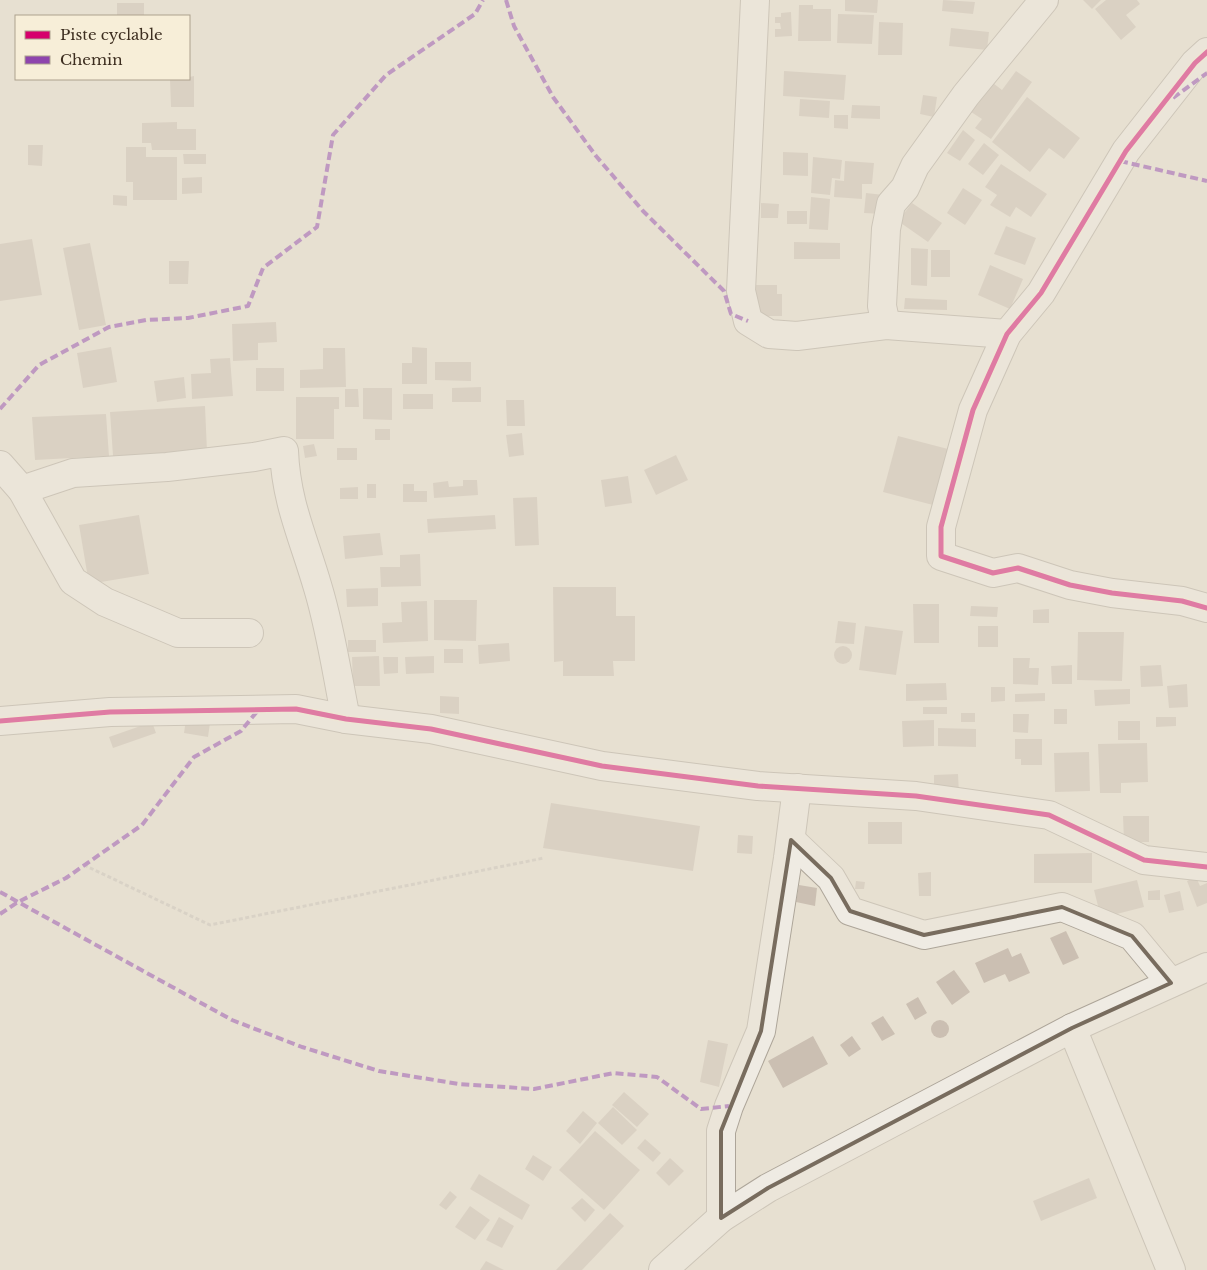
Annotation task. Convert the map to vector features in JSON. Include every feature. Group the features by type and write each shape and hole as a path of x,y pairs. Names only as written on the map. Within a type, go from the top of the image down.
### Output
{"street":[{"path":"755,0 741,290 748,321 769,334 798,336 886,325 1007,334"},
{"path":"886,325 882,306 886,229 891,204 905,188 915,166 966,95 1044,0"},
{"path":"1207,52 1195,63 1126,152 1041,293 1007,334 973,410 941,527 940,556 993,573 1018,568 1070,585 1112,593 1182,601 1207,608"},
{"path":"22,490 72,473 167,467 254,457 284,450 285,476 292,510 323,604 332,640 346,719"},
{"path":"0,465 22,490 72,581 105,602 178,633 249,633"},
{"path":"0,721 110,712 296,710 346,719 431,729 602,766 758,786 916,796 1049,815 1144,860 1207,868"},
{"path":"721,1218 721,1131 729,1106 761,1031 791,840 797,788"},
{"path":"791,840 831,878 850,911 924,935 1062,907 1132,936 1170,983"},
{"path":"663,1270 721,1218 768,1188 1072,1028 1207,967"},
{"path":"1072,1028 1171,1270"}],"path":[{"path":"84,865 210,925 544,858"}],"highlighted area":[{"path":"791,840 831,878 850,911 924,935 1062,907 1132,936 1171,983 1072,1028 768,1188 721,1218 721,1131 761,1031"}],"building":[{"path":"845,0 878,0 877,13 845,11"},
{"path":"943,0 975,2 973,14 942,11"},
{"path":"1083,0 1101,0 1092,9"},
{"path":"1106,0 1137,0 1140,4 1126,15 1136,27 1121,40 1095,9"},
{"path":"117,3 144,3 144,15 117,15"},
{"path":"799,5 813,5 813,9 831,9 831,41 798,41"},
{"path":"791,12 792,36 775,37 775,29 781,29 780,23 775,23 775,17 781,17 781,13"},
{"path":"838,14 874,15 872,44 837,43"},
{"path":"879,22 903,23 902,55 878,55"},
{"path":"951,28 989,32 987,50 949,46"},
{"path":"784,71 846,75 844,100 783,96"},
{"path":"1016,71 1032,82 991,139 975,128 982,119 968,110 989,80 1002,90"},
{"path":"194,76 194,107 171,107 170,80 190,80 190,77"},
{"path":"923,95 937,97 934,117 920,114"},
{"path":"1027,97 1080,138 1064,159 1049,148 1030,172 992,142"},
{"path":"800,99 830,101 829,118 799,116"},
{"path":"852,105 880,106 880,119 851,118"},
{"path":"834,115 848,115 848,129 834,128"},
{"path":"177,122 177,129 196,129 196,150 152,150 151,143 142,143 142,123"},
{"path":"963,130 975,140 960,161 947,153"},
{"path":"984,143 999,155 983,175 968,164"},
{"path":"28,145 43,145 42,166 28,165"},
{"path":"126,147 146,147 146,157 177,157 177,200 133,200 133,182 126,182"},
{"path":"783,152 808,153 808,176 783,175"},
{"path":"183,154 206,154 206,164 184,164"},
{"path":"813,157 842,160 840,179 832,178 830,195 811,193"},
{"path":"845,161 874,163 872,184 862,184 862,199 834,197 835,180 844,181"},
{"path":"1001,164 1047,194 1031,217 1016,207 1010,217 990,205 997,195 985,187"},
{"path":"202,177 202,193 182,194 182,178"},
{"path":"963,188 982,200 965,225 947,213"},
{"path":"866,193 884,195 883,214 864,213"},
{"path":"113,195 127,196 127,206 113,205"},
{"path":"811,197 830,199 828,230 809,229"},
{"path":"761,203 779,204 778,218 761,218"},
{"path":"912,203 942,223 928,242 898,221"},
{"path":"787,211 807,211 807,224 787,224"},
{"path":"1006,226 1036,238 1025,265 994,254"},
{"path":"32,239 42,295 0,301 0,244"},
{"path":"794,242 840,243 840,259 794,259"},
{"path":"90,243 106,325 79,330 63,248"},
{"path":"911,248 928,249 927,286 911,285"},
{"path":"931,250 950,250 950,277 931,277"},
{"path":"169,261 189,261 188,284 169,284"},
{"path":"990,265 1023,279 1010,309 978,295"},
{"path":"756,285 777,285 777,294 782,294 782,316 749,316 750,294 756,294"},
{"path":"905,298 947,300 947,310 904,309"},
{"path":"276,322 277,342 258,343 258,360 233,361 232,324"},
{"path":"111,347 117,382 83,388 77,353"},
{"path":"412,347 427,348 427,384 402,384 402,363 412,363"},
{"path":"323,348 345,348 346,387 300,388 300,370 323,369"},
{"path":"230,358 233,396 192,399 191,374 211,373 210,359"},
{"path":"435,362 471,362 471,381 435,380"},
{"path":"256,368 284,368 284,391 256,391"},
{"path":"184,377 186,398 157,402 154,381"},
{"path":"481,387 481,402 452,402 452,388"},
{"path":"363,388 392,388 392,420 363,419"},
{"path":"345,389 358,389 359,407 345,407"},
{"path":"403,394 433,394 433,409 403,409"},
{"path":"296,397 339,397 339,409 334,409 334,439 296,439"},
{"path":"506,400 524,400 525,426 507,426"},
{"path":"205,406 207,451 113,456 110,412"},
{"path":"106,414 109,456 35,460 32,417"},
{"path":"375,429 390,429 390,440 375,440"},
{"path":"522,433 524,455 509,457 506,435"},
{"path":"898,436 948,449 933,505 883,492"},
{"path":"314,444 317,456 305,458 303,446"},
{"path":"337,448 357,448 357,460 337,460"},
{"path":"676,455 688,480 656,495 644,470"},
{"path":"628,476 632,503 605,507 601,480"},
{"path":"463,480 477,480 478,495 434,498 433,483 448,481 449,487 463,486"},
{"path":"367,484 376,484 376,498 367,498"},
{"path":"403,484 414,484 414,491 427,491 427,502 403,502"},
{"path":"358,487 358,499 340,499 340,488"},
{"path":"537,497 539,545 515,546 513,498"},
{"path":"139,515 149,574 89,584 79,525"},
{"path":"495,515 496,529 428,533 427,519"},
{"path":"380,533 383,555 345,559 343,536"},
{"path":"420,554 421,586 381,587 380,567 400,567 400,555"},
{"path":"553,587 616,587 616,616 635,616 635,661 613,661 614,676 563,676 563,661 554,662"},
{"path":"378,588 378,606 347,607 346,589"},
{"path":"434,600 477,600 476,641 434,640"},
{"path":"427,601 428,641 383,643 382,623 402,622 401,602"},
{"path":"913,604 939,604 939,643 914,643"},
{"path":"971,606 998,607 997,617 970,616"},
{"path":"1049,609 1049,623 1033,623 1033,610"},
{"path":"838,621 856,623 854,644 835,643"},
{"path":"865,626 903,631 896,675 859,670"},
{"path":"978,626 998,626 998,647 978,647"},
{"path":"1078,632 1124,632 1122,681 1077,680"},
{"path":"348,640 376,640 376,652 348,652"},
{"path":"509,643 510,661 479,664 478,645"},
{"path":"839,646 847,646 852,651 850,662 839,664 834,659 834,651"},
{"path":"444,649 463,649 463,663 444,663"},
{"path":"379,656 380,686 353,686 352,657"},
{"path":"434,656 434,673 406,674 405,657"},
{"path":"383,657 398,657 398,673 384,674"},
{"path":"1013,658 1030,658 1029,668 1039,668 1038,685 1013,684"},
{"path":"1072,665 1072,684 1052,684 1051,666"},
{"path":"1161,665 1163,686 1141,687 1140,666"},
{"path":"946,683 947,700 906,701 906,684"},
{"path":"1187,684 1188,707 1169,708 1167,686"},
{"path":"991,687 1005,687 1005,701 991,702"},
{"path":"1130,689 1130,704 1095,706 1094,690"},
{"path":"1045,693 1045,701 1015,702 1015,694"},
{"path":"440,696 459,697 459,714 440,713"},
{"path":"923,707 947,707 947,714 923,714"},
{"path":"1054,709 1067,709 1067,724 1054,724"},
{"path":"961,713 975,713 975,722 961,722"},
{"path":"1013,714 1029,714 1028,733 1013,732"},
{"path":"1156,717 1176,717 1176,726 1156,727"},
{"path":"186,719 210,723 208,737 184,733"},
{"path":"934,720 934,746 903,747 902,721"},
{"path":"1118,721 1140,721 1140,740 1118,740"},
{"path":"152,722 156,733 113,748 109,737"},
{"path":"938,728 976,729 976,747 938,746"},
{"path":"1015,739 1042,739 1042,765 1021,765 1021,759 1015,759"},
{"path":"1147,743 1148,782 1121,783 1121,793 1100,793 1098,744"},
{"path":"1089,752 1090,791 1055,792 1054,753"},
{"path":"958,774 959,793 934,793 934,775"},
{"path":"551,803 700,826 693,871 543,848"},
{"path":"1123,816 1149,816 1149,842 1124,842"},
{"path":"868,822 902,822 902,844 868,844"},
{"path":"738,835 753,836 752,854 737,853"},
{"path":"1092,853 1092,883 1034,883 1034,854"},
{"path":"931,872 931,896 919,896 918,873"},
{"path":"1196,877 1200,886 1207,883 1207,903 1197,907 1187,881"},
{"path":"1137,880 1144,907 1101,918 1094,890"},
{"path":"856,881 865,882 864,889 855,889"},
{"path":"799,885 817,888 815,906 796,902"},
{"path":"1160,890 1160,900 1148,900 1148,891"},
{"path":"1180,891 1184,910 1169,913 1164,895"},
{"path":"1066,931 1079,958 1063,965 1050,938"},
{"path":"1008,948 1012,957 1021,953 1030,973 1009,982 1005,974 984,983 975,963"},
{"path":"954,970 970,992 952,1005 936,982"},
{"path":"918,997 927,1013 915,1020 906,1004"},
{"path":"883,1016 895,1034 882,1041 871,1023"},
{"path":"940,1020 946,1023 949,1029 946,1035 940,1038 934,1035 931,1029 934,1023"},
{"path":"813,1036 828,1064 783,1088 768,1061"},
{"path":"852,1036 861,1049 849,1057 840,1045"},
{"path":"708,1040 728,1044 719,1087 700,1082"},
{"path":"624,1092 649,1114 637,1127 612,1105"},
{"path":"613,1107 637,1130 622,1145 598,1123"},
{"path":"583,1111 597,1123 580,1144 566,1131"},
{"path":"595,1131 640,1170 604,1210 559,1170"},
{"path":"645,1139 661,1153 653,1162 637,1148"},
{"path":"533,1155 552,1167 543,1181 525,1169"},
{"path":"670,1158 684,1171 669,1186 656,1173"},
{"path":"479,1174 530,1205 522,1220 470,1189"},
{"path":"1089,1178 1097,1198 1041,1221 1033,1201"},
{"path":"450,1191 457,1197 446,1210 439,1205"},
{"path":"582,1198 595,1210 585,1222 571,1208"},
{"path":"470,1206 490,1220 475,1240 455,1227"},
{"path":"610,1213 624,1226 582,1270 556,1270"},
{"path":"499,1217 514,1226 502,1248 486,1240"},
{"path":"486,1261 504,1270 480,1270"}],"marked path":[{"path":"0,409 39,365 109,327 146,320 188,318 248,306 263,268 317,227 333,135 386,75 475,14 483,0"},
{"path":"506,0 514,26 553,97 596,156 643,211 724,291 731,314 748,321"},
{"path":"1173,98 1207,73"},
{"path":"1120,161 1207,181"},
{"path":"0,914 18,902 66,878 142,825 194,757 241,731 259,709"},
{"path":"0,892 232,1020 302,1047 379,1071 459,1084 534,1089 614,1073 657,1077 701,1109 729,1106"}],"cycle path":[{"path":"1207,52 1195,63 1126,151 1041,293 1007,334 973,410 941,527 941,556 993,573 1018,568 1070,585 1112,593 1182,601 1207,608"},
{"path":"0,721 110,712 296,709 346,719 431,729 602,766 758,786 916,796 1049,815 1144,860 1207,867"}]}
